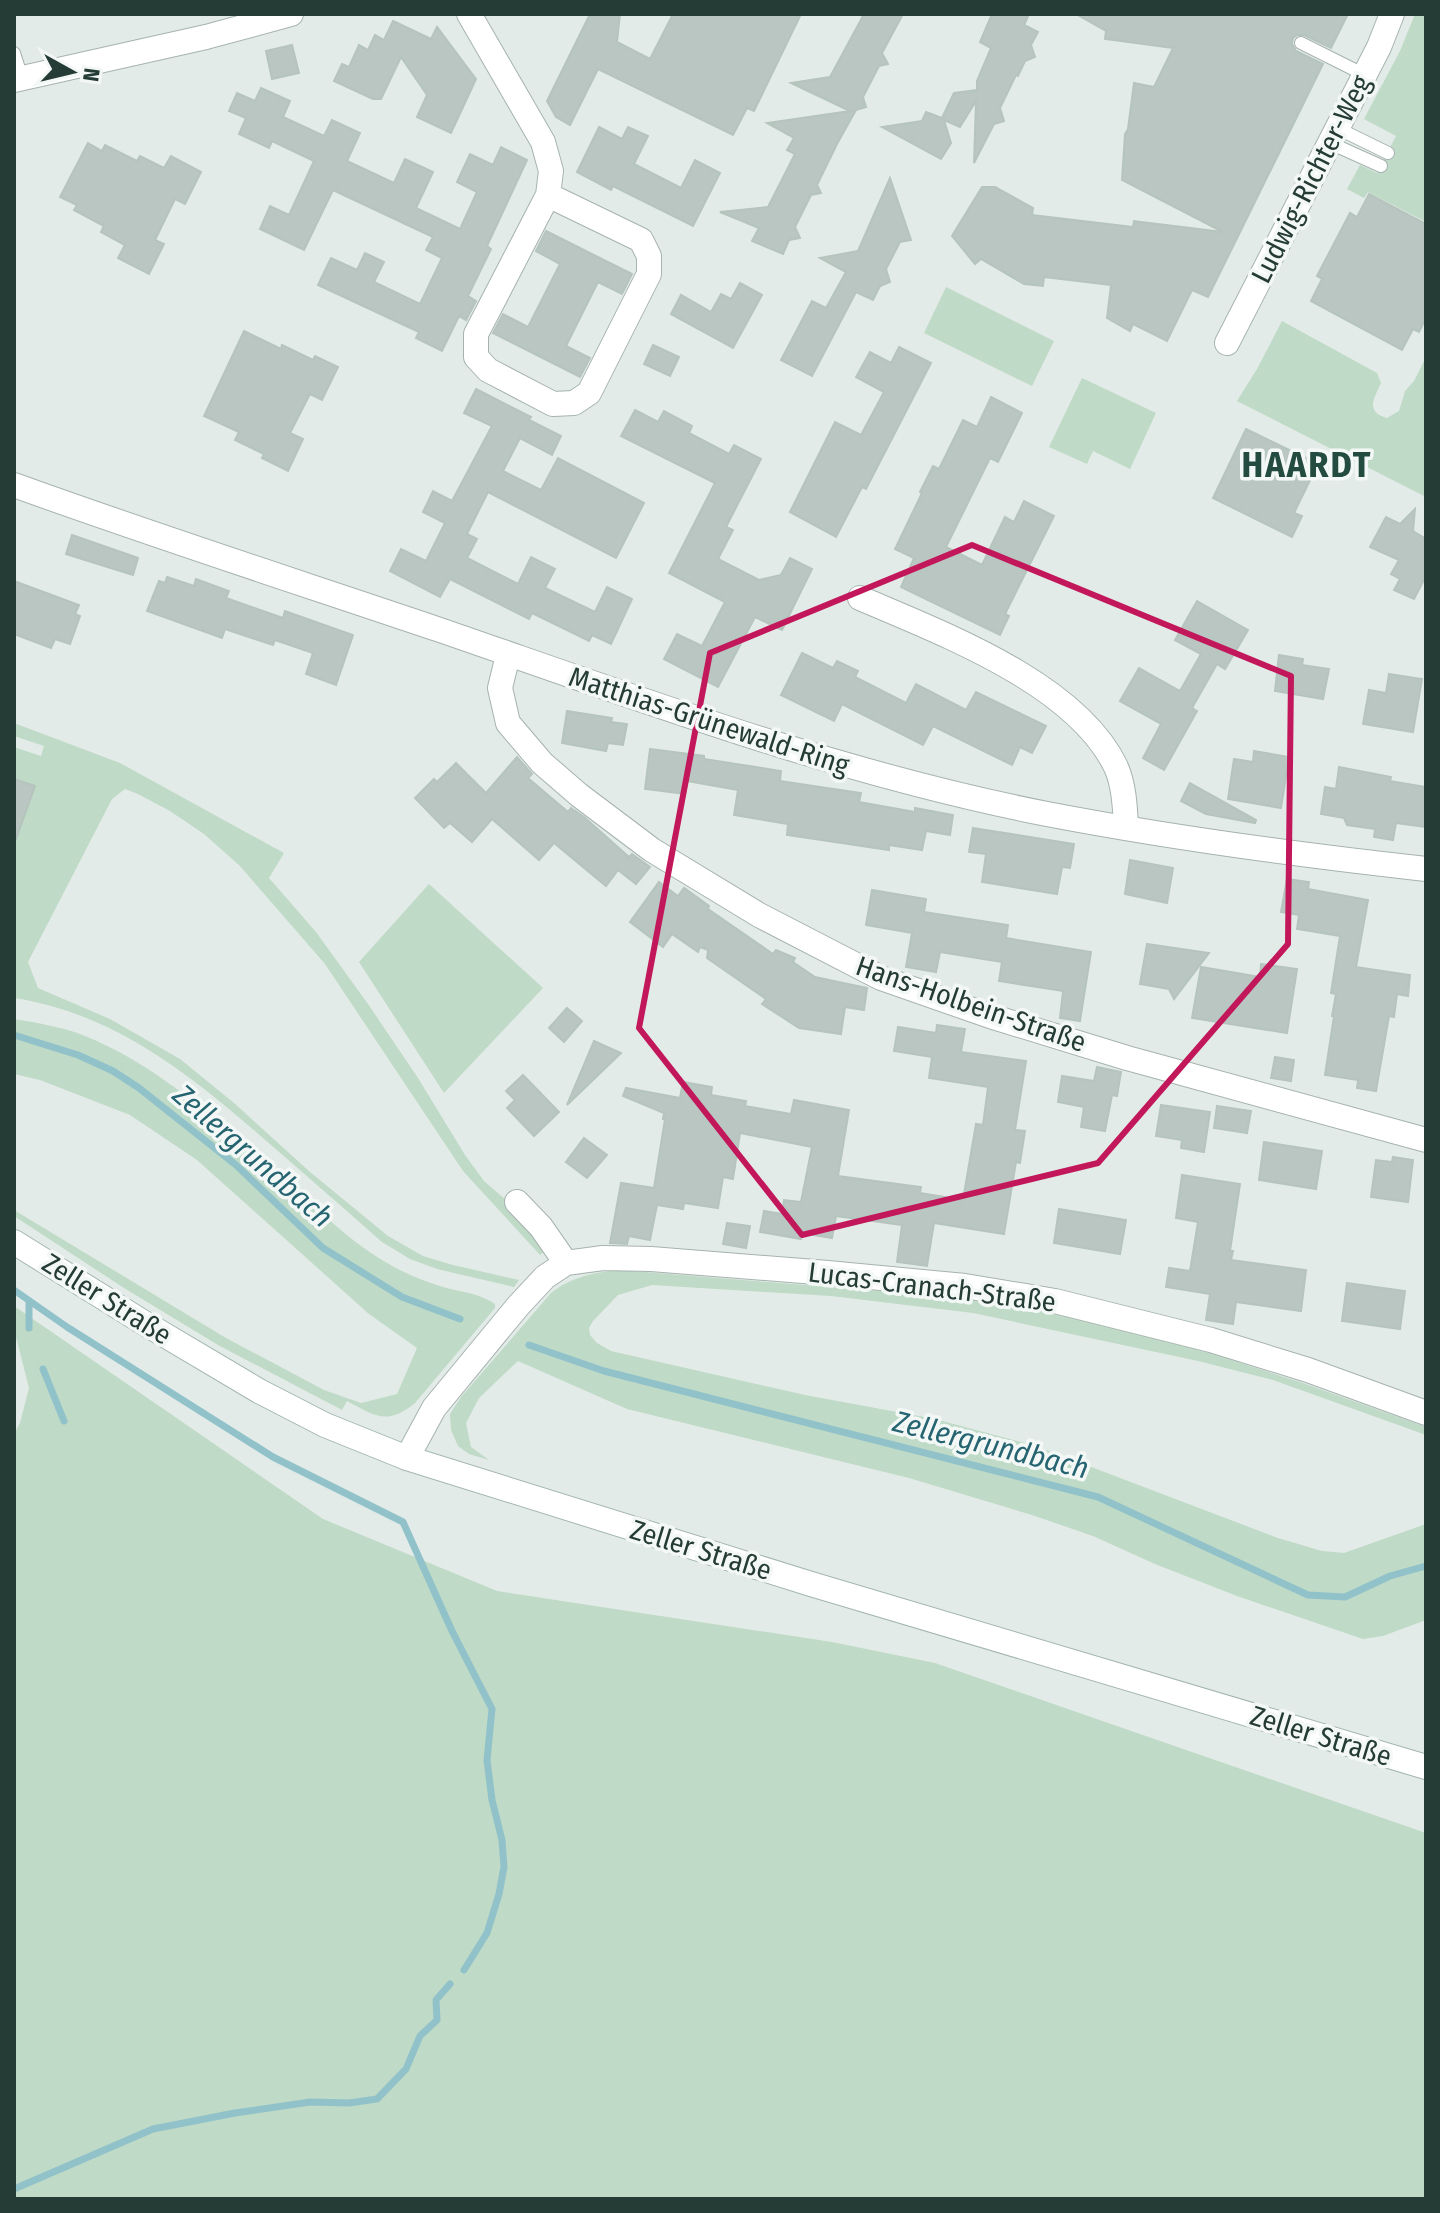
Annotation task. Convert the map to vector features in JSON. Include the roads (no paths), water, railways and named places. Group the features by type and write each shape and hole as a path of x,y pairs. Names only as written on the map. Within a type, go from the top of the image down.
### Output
{"street":[{"path":"18,79 206,37 291,14"},
{"path":"469,14 543,142 551,171 548,195 476,334 476,357 488,370 553,404 574,403 589,393 649,274 649,256 641,240 548,195"},
{"name":"Ludwig-Richter-Weg","path":"1227,343 1365,75 1392,14"},
{"name":"Matthias-Grünewald-Ring","path":"14,485 668,710 824,759 1047,814 1315,857 1426,869"},
{"path":"860,598 999,660 1062,703 1098,739 1117,768 1125,803 1126,827"},
{"name":"Hans-Holbein-Straße","path":"508,655 500,688 508,723 542,763 652,850 759,915 881,978 990,1016 1127,1058 1426,1140"},
{"path":"407,1458 434,1408 518,1306 545,1277 566,1263 541,1227 517,1202"},
{"name":"Zeller Straße","path":"14,1242 259,1391 325,1425 407,1458 811,1584 1426,1767"},
{"name":"Lucas-Cranach-Straße","path":"566,1263 603,1258 725,1265 965,1286 1055,1301 1211,1340 1308,1370 1426,1413"}],"lane":[{"path":"1301,43 1365,75"},
{"path":"14,53 18,79"},
{"path":"1334,136 1388,153"},
{"path":"1334,136 1381,166"}],"waterway":[{"name":"Zellergrundbach","path":"14,1035 78,1055 113,1071 236,1165 323,1248 402,1297 460,1319"},
{"path":"14,1290 273,1457 403,1522 452,1631 492,1709 487,1760 504,1867 487,1933 464,1970"},
{"path":"29,1301 29,1328"},
{"name":"Zellergrundbach","path":"529,1345 604,1371 1098,1497 1308,1595 1345,1597 1390,1576 1426,1566"},
{"path":"43,1369 64,1421"},
{"path":"14,2189 153,2129 310,2102 349,2103 377,2099 406,2069 420,2036 437,2020 436,2000 450,1984"}],"district":[{"name":"HAARDT","path":"1307,465"}]}
